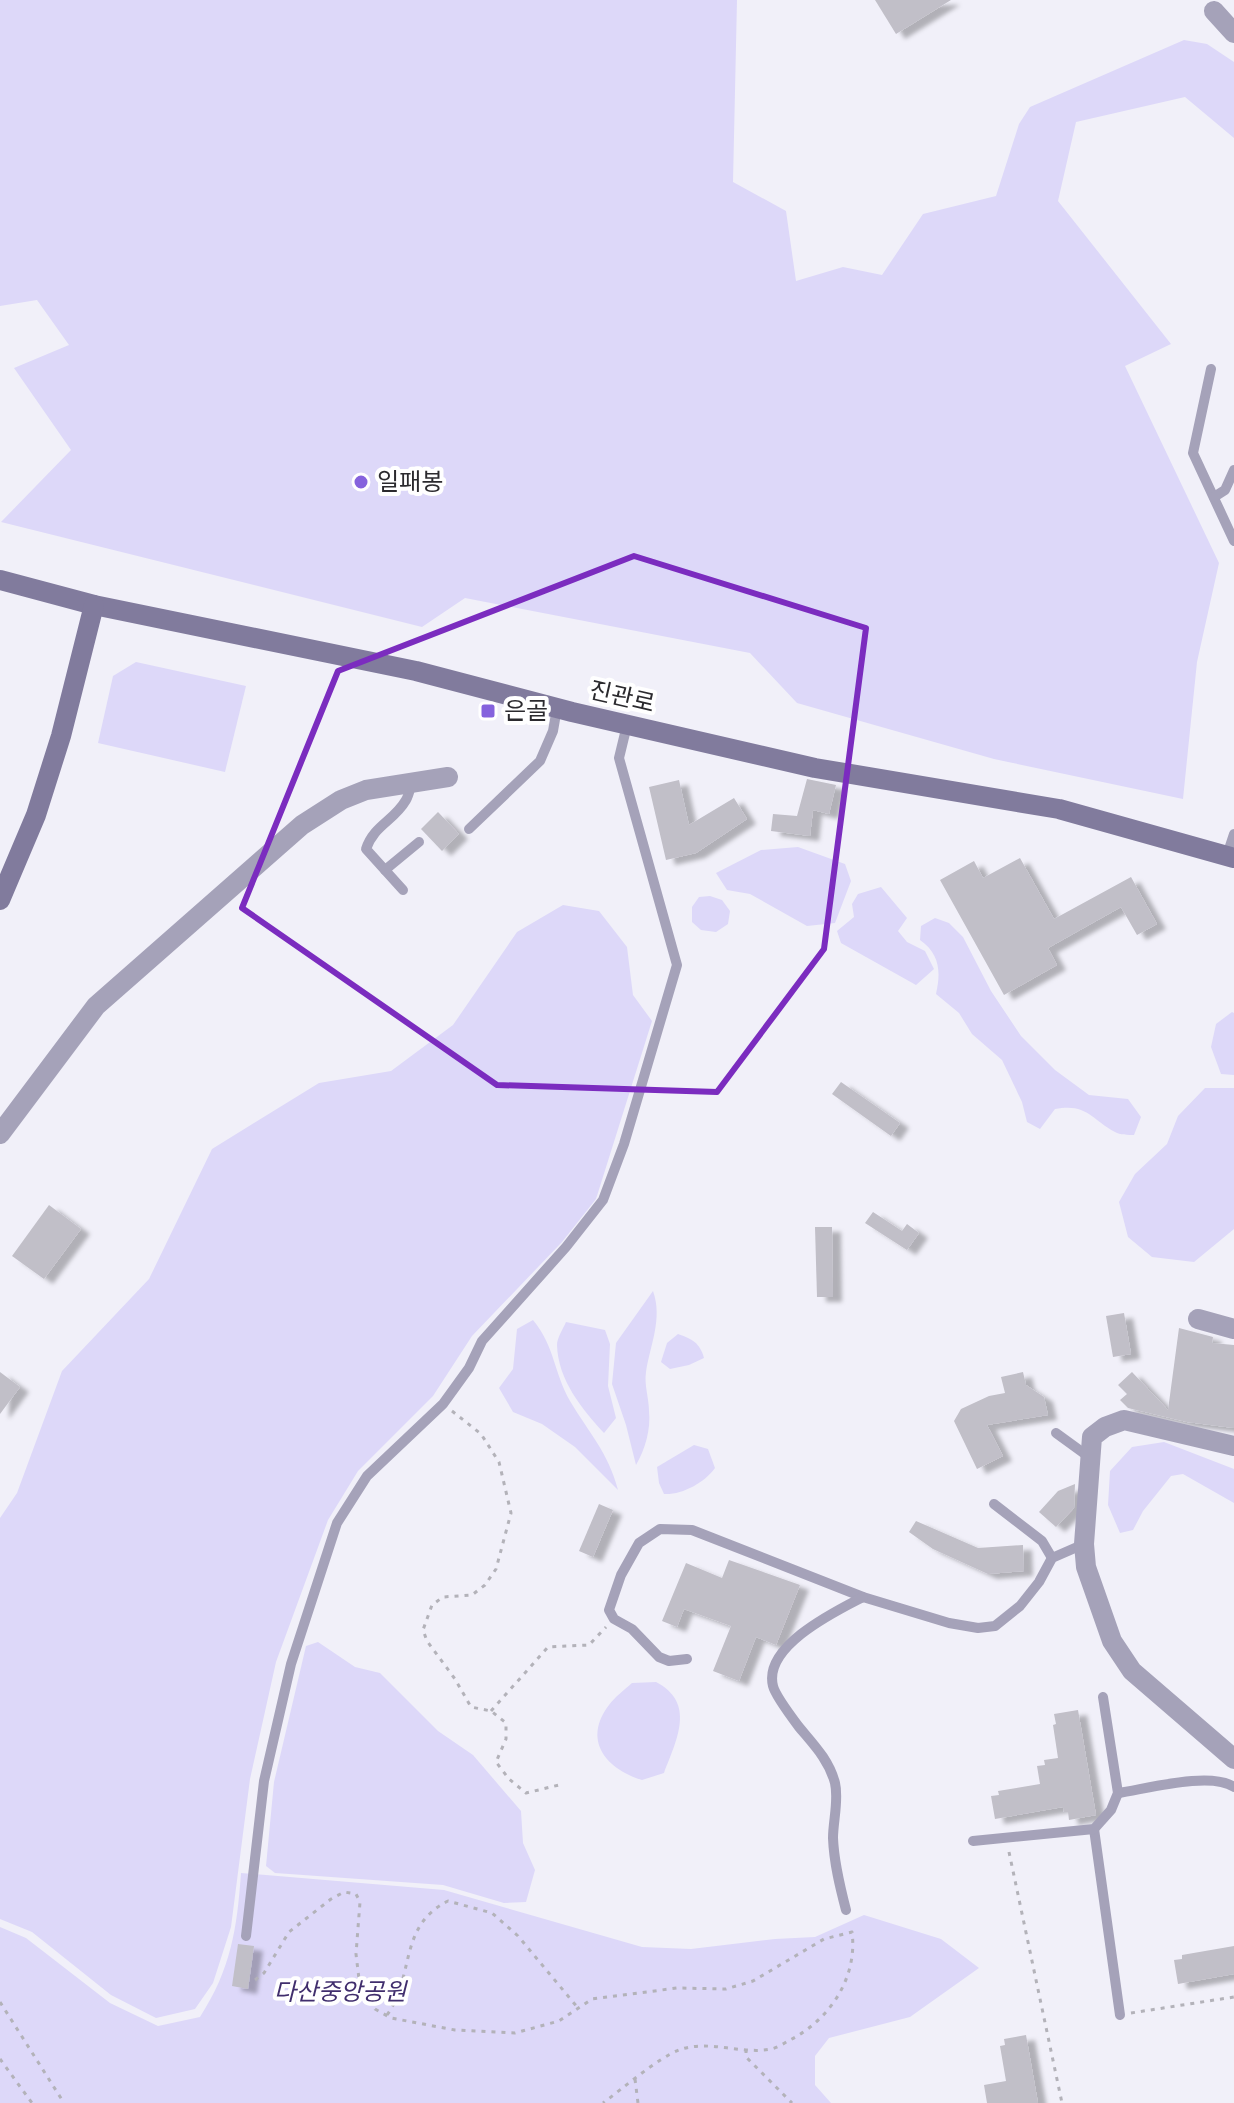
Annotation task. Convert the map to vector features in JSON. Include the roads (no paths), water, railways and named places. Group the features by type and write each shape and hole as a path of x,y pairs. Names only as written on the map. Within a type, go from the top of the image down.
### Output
{"main road":[{"name":"진관로","path":"0,580 94,605 416,671 557,708 815,768 1059,809 1230,856"},
{"path":"0,900 36,815 61,736 94,605"}],"street":[{"path":"1214,11 1234,33"},
{"path":"0,1134 96,1006 302,825 341,800 366,790 448,777"},
{"path":"1198,1319 1234,1329"},
{"path":"1234,1446 1124,1420 1105,1427 1092,1437 1084,1544 1086,1567 1112,1641 1132,1671 1234,1759"}],"lane":[{"path":"1211,369 1193,453 1234,541"},
{"path":"1214,497 1225,490 1234,470"},
{"path":"469,829 540,761 553,731 557,708"},
{"path":"246,1936 264,1781 291,1664 337,1523 367,1476 443,1404 469,1368 482,1341 566,1247 603,1200 624,1144 677,965 619,758 627,725"},
{"path":"403,890 366,849 371,834 406,800 412,782"},
{"path":"1230,856 1234,834"},
{"path":"385,870 419,842"},
{"path":"1056,1433 1089,1457"},
{"path":"994,1504 1042,1541 1052,1558"},
{"path":"687,1659 669,1661 659,1657 632,1629 614,1619 609,1610 621,1575 639,1543 660,1529 692,1530 863,1597 949,1623 978,1628 995,1626 1020,1606 1039,1582 1052,1558 1084,1544"},
{"path":"846,1910 837,1877 833,1839 836,1787 821,1751 798,1725 773,1686 775,1666 784,1648 825,1617 863,1597"},
{"path":"973,1841 1094,1829 1111,1810 1118,1793 1103,1697"},
{"path":"1118,1793 1211,1779 1234,1787"},
{"path":"1094,1829 1120,2015"}],"place":[{"name":"일패봉","path":"361,482"},
{"name":"은골","path":"488,711"}],"park label":[{"name":"다산중앙공원","path":"340,1992"}]}
